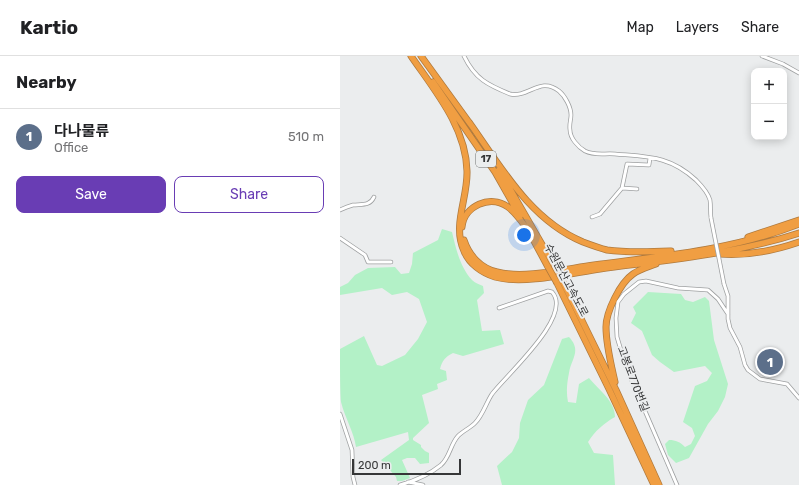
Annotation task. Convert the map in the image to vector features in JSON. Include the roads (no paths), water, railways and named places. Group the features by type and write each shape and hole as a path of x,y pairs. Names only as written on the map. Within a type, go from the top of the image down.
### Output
{"highway":[{"name":"수원문산고속도로","path":"413,56 449,104 494,172 548,267 560,282 616,390 659,485"},
{"path":"413,56 444,105 461,137 467,173 459,229 460,239 466,256 479,269 495,277 522,279 687,258"},
{"name":"수원문산고속도로","path":"421,56 469,122 555,266 560,282 654,485"},
{"path":"469,122 522,196 542,216 566,233 606,250 645,252 711,248"},
{"path":"528,230 514,212 507,206 501,203 490,202 479,204 468,212 465,217 462,231 467,249 480,264 495,272 528,274 711,248 799,229"},
{"path":"732,244 746,237 799,220"},
{"path":"747,241 799,224"},
{"path":"732,244 748,243 768,239 799,229"},
{"path":"616,390 608,349 606,326 608,316 619,289 632,274 659,263 750,247 799,234"},
{"path":"727,255 770,248 799,239"},
{"path":"707,254 752,254 779,249 799,242"}],"street":[{"path":"464,56 471,70 481,80 510,94 522,94 542,85 558,90 566,100 571,111 570,132 573,140 584,150 597,155 611,154 664,160 676,165 697,181 710,198 711,218 724,284 728,296 730,328 740,347 745,365 748,370 760,378 787,384 799,398"},
{"path":"762,56 783,64 799,73"},
{"path":"592,217 600,214 622,188 627,164 649,165 650,158"},
{"path":"622,188 638,189"},
{"path":"340,210 352,205 369,204 374,197"},
{"path":"340,238 365,255 368,262 391,262"},
{"name":"고봉로770번길","path":"676,485 626,367 617,337 616,318 618,302 624,294 639,282 646,281 678,288 708,290 718,299 728,314"},
{"path":"400,485 441,465 449,455 452,444 458,436 475,424 481,416 492,394 534,347 553,318 557,307 556,300 552,292 548,291 499,308"},
{"path":"340,414 352,450 354,485"},
{"path":"408,482 423,485"}],"place":[{"name":"다나물류","path":"770,362"}]}
